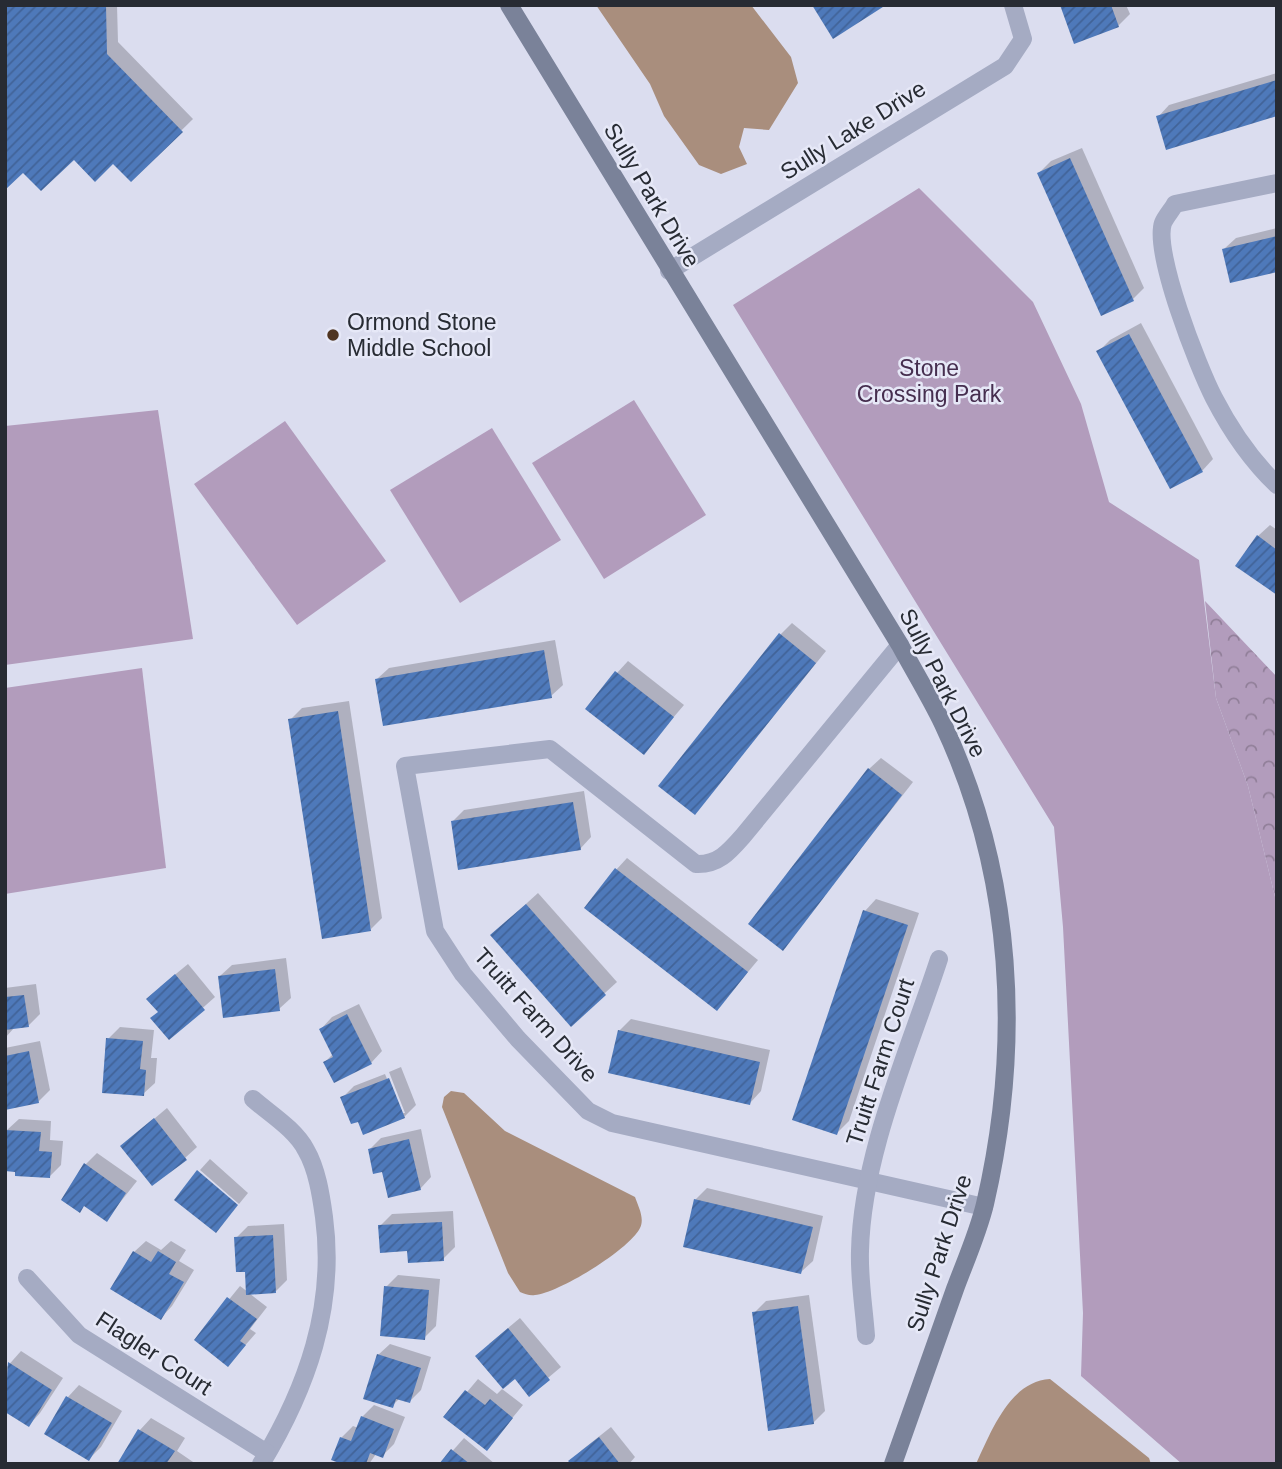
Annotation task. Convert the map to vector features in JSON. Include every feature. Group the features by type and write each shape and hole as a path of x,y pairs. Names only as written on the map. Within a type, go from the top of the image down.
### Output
{"street":[{"name":"Sully Park Drive","path":"509,5 669,271 900,645 943,724 967,785 991,865 1005,947 1009,1030 1003,1114 984,1207 893,1464"},
{"name":"Sully Lake Drive","path":"669,271 1005,66 1023,39 1013,5"},
{"path":"1277,183 1175,204 1163,223 1162,253 1169,279 1214,397 1256,465 1277,485"},
{"name":"Truitt Farm Drive","path":"900,645 743,836 725,856 709,865 696,863 550,749 405,766 435,931 463,974 518,1038 589,1111 612,1123 984,1207"},
{"name":"Truitt Farm Court","path":"866,1336 860,1252 869,1181 939,959"},
{"path":"253,1099 298,1137 307,1151 321,1194 327,1241 326,1297 315,1351 296,1402 264,1458"},
{"name":"Flagler Court","path":"27,1278 79,1335 264,1458"}],"green space":[{"name":"Stone Crossing Park","path":"919,188 1033,302 1081,404 1109,502 1199,560 1216,698 1248,786 1277,905 1277,1464 1182,1464 1081,1376 1083,1313 1063,927 1054,827 733,305"},
{"path":"634,400 706,515 604,579 532,463"},
{"path":"158,410 193,639 5,665 5,426"},
{"path":"285,421 386,561 297,625 194,484"},
{"path":"492,428 561,540 460,603 390,490"},
{"path":"1205,601 1277,677 1277,905 1248,786 1216,698"},
{"path":"142,668 166,868 5,894 5,688"}],"shaded area":[{"path":"596,5 751,5 791,57 798,83 769,130 744,128 739,147 747,164 721,174 699,165 664,116 650,84"},
{"path":"451,1091 464,1093 505,1131 635,1197 642,1220 634,1237 593,1269 560,1287 535,1295 520,1292 508,1273 442,1107 444,1097"},
{"path":"1050,1379 1149,1458 1151,1464 976,1464 995,1424 1013,1398 1036,1382"}],"building":[{"path":"5,5 106,5 107,54 183,132 131,182 113,164 95,182 74,160 41,191 23,173 5,190"},
{"path":"812,5 886,5 833,39"},
{"path":"1060,5 1111,5 1119,27 1074,44"},
{"path":"1277,80 1277,116 1166,150 1156,116"},
{"path":"1070,158 1134,301 1101,316 1037,173"},
{"path":"1277,236 1277,272 1230,283 1222,249"},
{"path":"1129,334 1203,472 1170,489 1096,351"},
{"path":"1257,535 1277,550 1277,595 1235,566"},
{"path":"779,633 816,663 695,815 658,786"},
{"path":"544,650 552,698 383,726 375,679"},
{"path":"615,671 674,717 644,755 585,709"},
{"path":"338,711 371,931 322,939 288,719"},
{"path":"868,768 902,795 783,951 748,924"},
{"path":"573,802 581,850 458,870 451,821"},
{"path":"615,868 748,972 717,1011 584,908"},
{"path":"526,904 606,995 571,1027 490,935"},
{"path":"863,910 908,925 837,1135 792,1120"},
{"path":"275,969 280,1011 223,1018 218,976"},
{"path":"175,974 205,1010 169,1040 150,1018 158,1012 146,999"},
{"path":"24,995 29,1027 5,1030 5,997"},
{"path":"347,1014 372,1064 334,1083 323,1062 333,1057 319,1029"},
{"path":"618,1030 760,1062 750,1105 608,1073"},
{"path":"106,1038 143,1041 140,1069 146,1070 144,1096 102,1093"},
{"path":"29,1051 39,1103 5,1110 5,1056"},
{"path":"389,1078 405,1118 363,1135 358,1122 351,1124 340,1097"},
{"path":"154,1118 187,1160 152,1186 120,1146"},
{"path":"5,1130 41,1132 39,1151 52,1152 50,1178 15,1176 15,1172 5,1171"},
{"path":"409,1139 421,1190 388,1198 382,1172 373,1174 368,1149"},
{"path":"84,1163 126,1193 107,1222 84,1206 80,1213 61,1200"},
{"path":"197,1170 238,1205 216,1233 174,1200"},
{"path":"694,1199 813,1227 801,1274 683,1247"},
{"path":"442,1222 444,1261 408,1263 407,1251 380,1253 378,1225"},
{"path":"273,1235 276,1293 246,1295 245,1272 236,1272 234,1237"},
{"path":"133,1251 151,1262 158,1251 176,1262 169,1274 184,1282 161,1320 110,1289"},
{"path":"384,1286 429,1290 425,1340 380,1336"},
{"path":"227,1297 257,1319 240,1341 246,1345 228,1367 194,1340"},
{"path":"798,1306 814,1424 768,1431 752,1312"},
{"path":"508,1328 550,1380 529,1397 515,1379 503,1389 475,1356"},
{"path":"377,1354 421,1368 410,1403 396,1399 393,1408 363,1399"},
{"path":"8,1362 52,1390 29,1427 5,1412"},
{"path":"465,1390 485,1405 490,1399 513,1418 487,1451 443,1417"},
{"path":"66,1396 112,1423 89,1461 44,1434"},
{"path":"361,1416 394,1429 383,1458 370,1453 366,1464 342,1464 331,1460 340,1437 351,1441"},
{"path":"138,1429 175,1451 166,1464 117,1464"},
{"path":"599,1437 620,1464 571,1464 568,1461"},
{"path":"451,1449 470,1464 439,1464"}],"place":[{"name":"Ormond Stone Middle School","path":"333,335"}]}
